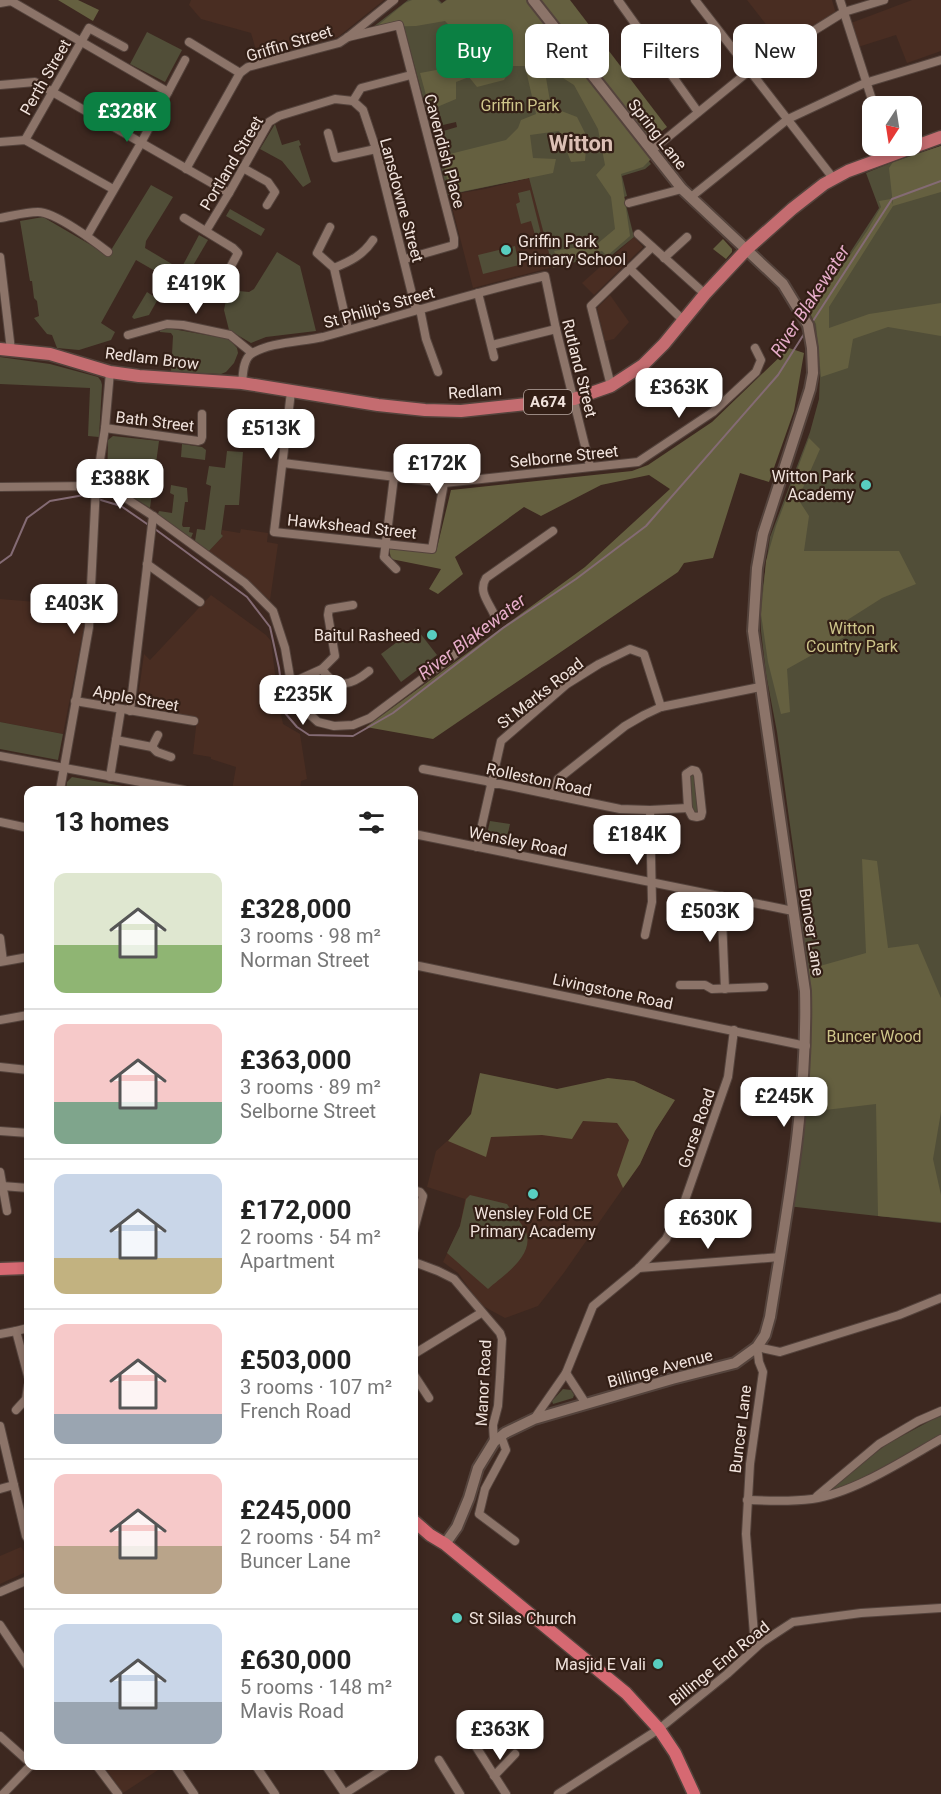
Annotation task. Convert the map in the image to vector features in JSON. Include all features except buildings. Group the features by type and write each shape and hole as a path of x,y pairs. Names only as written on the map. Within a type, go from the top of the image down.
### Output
{"highway":[{"path":"0,1269 24,1268"},
{"path":"418,1524 445,1544 626,1693 659,1729 675,1753 694,1794"}],"main road":[{"name":"Spring Lane","path":"533,0 682,189 747,249"},
{"name":"A674","path":"922,142 941,137"},
{"name":"A674","path":"747,249 792,209 833,178 877,156"},
{"name":"Redlam","path":"291,392 378,405 461,411 574,399 611,386 643,365 747,249"},
{"name":"Buncer Lane","path":"747,249 783,284 808,325 813,373 801,421 764,534 757,568 753,631 806,992 806,1046 798,1129 770,1317 765,1335 757,1347"},
{"name":"Redlam Brow","path":"5,350 50,354 110,372 242,383 291,392"},
{"name":"Billinge Avenue","path":"445,1544 457,1527 469,1498 477,1468 497,1439 534,1419 735,1363 757,1347"}],"street":[{"name":"Griffin Street","path":"186,169 240,73 248,67 339,43 394,0"},
{"path":"618,0 698,112"},
{"path":"695,0 733,49"},
{"path":"840,0 870,96"},
{"path":"817,28 844,12 884,0"},
{"path":"0,3 11,1 168,92"},
{"name":"Cavendish Place","path":"388,27 399,25 454,238 454,245 405,259"},
{"name":"Griffin Street","path":"348,38 388,27"},
{"name":"Perth Street","path":"25,140 89,28 124,47"},
{"path":"189,42 240,73"},
{"path":"87,236 141,143 185,60"},
{"path":"691,197 788,119 865,84 941,60"},
{"path":"353,101 361,88 411,75"},
{"path":"651,152 739,78"},
{"path":"755,78 833,178"},
{"path":"0,86 35,82 229,194"},
{"name":"Portland Street","path":"206,231 269,122 279,116 335,99 353,101"},
{"name":"Lansdowne Street","path":"353,101 363,110 376,149 426,339 438,372"},
{"path":"328,133 334,158 376,149"},
{"path":"0,142 25,140 113,189"},
{"path":"243,168 268,182 274,192 267,206"},
{"path":"629,203 682,189"},
{"path":"0,218 40,212 50,215 87,236 108,252"},
{"path":"184,218 233,248 237,253 230,268"},
{"path":"330,228 316,253 334,268 348,329"},
{"path":"638,234 705,294"},
{"path":"664,258 687,237"},
{"path":"334,268 356,259 373,240"},
{"path":"611,386 591,306 652,246"},
{"path":"0,257 5,350"},
{"path":"630,269 684,321"},
{"name":"St Philip's Street","path":"252,353 268,347 321,337 545,276"},
{"name":"Rutland Street","path":"545,276 590,466"},
{"path":"478,293 494,357"},
{"path":"128,334 167,324 230,334 252,353 246,359 242,383"},
{"path":"492,345 556,328"},
{"name":"Selborne Street","path":"283,463 444,483 638,462 712,412 756,372 760,360 755,348"},
{"path":"61,786 89,627 96,486 105,428 110,372"},
{"path":"283,463 291,392"},
{"name":"Bath Street","path":"105,428 201,440 202,414"},
{"name":"Hawkshead Street","path":"283,463 274,532 432,549 444,483"},
{"path":"394,477 384,557 396,569"},
{"path":"0,487 96,486 115,492 245,583 273,610 297,699 318,722 334,726 353,725 370,718 492,625 496,619 492,608 483,596 483,584 486,578 553,531"},
{"path":"110,777 116,740 126,710 152,519"},
{"path":"147,564 200,602"},
{"path":"291,683 322,669 335,656 328,605 353,605"},
{"name":"St Marks Road","path":"477,847 501,741 567,684 599,664 630,650 644,654 661,707"},
{"path":"322,669 328,678 343,685 360,679 369,671"},
{"path":"552,795 558,779 591,751 625,726 661,707 760,687"},
{"name":"Apple Street","path":"75,701 194,722"},
{"path":"152,747 158,735"},
{"path":"116,740 152,747 157,752 171,757"},
{"path":"0,756 161,786"},
{"name":"Rolleston Road","path":"423,769 620,809 688,808"},
{"name":"Rolleston Road","path":"694,770 698,774 702,814 697,817 692,816 688,808 686,774 694,770"},
{"path":"645,935 652,902 650,810"},
{"path":"0,822 24,827"},
{"name":"Wensley Road","path":"418,835 793,911"},
{"path":"721,896 725,989"},
{"path":"0,938 1,962 24,958"},
{"name":"Livingstone Road","path":"418,966 806,1046"},
{"path":"681,985 705,985 712,989 764,987"},
{"path":"0,1020 24,1016"},
{"name":"Gorse Road","path":"534,1419 566,1373 593,1306 639,1268 666,1239 685,1200 728,1077 734,1030"},
{"path":"0,1067 24,1070"},
{"path":"0,1131 24,1133"},
{"path":"0,1172 7,1211"},
{"path":"3,1186 24,1188"},
{"path":"418,1191 423,1196 418,1217"},
{"path":"639,1268 780,1257"},
{"name":"Manor Road","path":"418,1264 454,1279 502,1339 498,1406 493,1425 497,1439 506,1450 485,1489 479,1514 515,1541"},
{"path":"757,1347 780,1352 899,1315 941,1298"},
{"path":"418,1352 483,1315"},
{"path":"0,1334 24,1329"},
{"path":"16,1331 24,1361"},
{"name":"Buncer Lane","path":"757,1347 763,1371 750,1464 746,1534 754,1634 761,1643"},
{"path":"566,1373 586,1404"},
{"path":"418,1381 429,1398"},
{"path":"16,1410 24,1401"},
{"path":"813,1499 879,1444 918,1421 941,1411"},
{"path":"0,1426 24,1527"},
{"path":"747,1500 813,1499 837,1492 860,1484 941,1439"},
{"path":"0,1489 14,1485"},
{"path":"19,1506 24,1505"},
{"path":"0,1592 24,1582"},
{"name":"Billinge End Road","path":"558,1794 571,1791 659,1729 761,1643 793,1622 861,1613 941,1608"},
{"path":"0,1625 24,1661"},
{"path":"0,1736 24,1758"},
{"path":"473,1742 506,1794"},
{"path":"494,1776 515,1754"},
{"path":"439,1761 460,1794"},
{"path":"3,1794 24,1769"},
{"path":"100,1770 118,1794"},
{"path":"178,1770 194,1794"},
{"path":"259,1770 275,1794"},
{"path":"329,1770 345,1794 382,1770"}],"shaded area":[{"path":"191,0 384,0 338,37 270,54 268,47 256,50 251,33 201,19 189,5"},
{"path":"747,0 832,0 836,14 817,25 766,24"},
{"path":"912,0 941,0 941,51 907,63 896,35 858,47 851,23"},
{"name":"Griffin Park Primary School","path":"529,178 553,267 473,288 449,195"},
{"path":"634,237 643,247 594,295 582,283"},
{"path":"610,295 629,322 614,339 605,341 597,308"},
{"path":"241,529 268,533 267,542 278,544 270,600 209,551 223,536 222,530 240,533"},
{"path":"211,595 266,635 271,641 283,724 300,734 307,779 301,781 300,786 233,786 236,767 211,759 211,757 193,754 197,718 155,711 155,708 137,705 144,654 150,660"},
{"path":"0,599 85,606 84,627 63,734 0,722"},
{"name":"Wensley Fold CE Primary Academy","path":"608,1078 634,1081 675,1100 655,1131 640,1164 563,1274 538,1306 505,1318 481,1305 458,1273 443,1262 460,1226 465,1199 427,1187 436,1151 473,1118"},
{"path":"21,1547 24,1551 24,1573 0,1584 0,1556"},
{"path":"107,1770 158,1770 123,1793"}],"green space":[{"path":"58,0 78,0 99,10 93,21"},
{"name":"Griffin Park","path":"408,0 439,0 442,3 446,0 525,0 543,24 525,24 525,78 585,78 651,164 645,169 622,176 627,196 624,197 634,237 607,259 602,255 553,268 529,178 448,195 433,134 457,127 456,122 443,125 440,115 429,120 403,23 369,30"},
{"path":"412,0 437,0 441,4 447,0 528,0 547,24 525,24 525,66 513,66 513,24 448,24 445,21 416,26 376,27 405,3"},
{"path":"540,0 570,0 588,24 559,24"},
{"path":"147,32 182,50 165,82 130,64"},
{"path":"609,51 621,67 621,78 630,78 667,127 649,141 600,78 609,78"},
{"path":"436,70 436,78 466,78 456,82 456,99 430,110 420,73"},
{"path":"470,78 505,78 504,80 477,87"},
{"path":"528,78 546,78 551,107 577,117 587,137 585,161 571,162 559,131 530,135 533,158 556,159 553,173 450,194 442,156 506,140 518,128 521,120 536,114"},
{"path":"563,78 588,78 651,159 643,167 621,174 630,236 607,256 602,251 559,262 554,251 597,244 615,229 611,197 596,175 605,165 598,129 574,85"},
{"path":"275,124 282,145 299,140 311,182 303,187 282,161 260,149"},
{"name":"Witton Country Park","path":"941,146 941,1223 787,1206 798,1129 802,971 801,904 761,631 761,600 770,537 810,432 819,399 820,375 815,326 810,314 879,208 866,173 911,156 922,156 922,152"},
{"path":"941,146 941,192 893,206 829,307 829,328 869,314 941,303 941,336 888,327 853,339 848,368 821,377 816,324 810,313 867,231 881,207 879,201 891,199 893,205 889,168 893,162 911,156 922,156 922,152"},
{"path":"151,185 173,197 146,241 145,248 177,267 169,279 136,260 101,323 115,332 111,340 79,350 57,348 52,335 47,334 34,318 39,316 37,301 34,298 32,281 30,281 20,221 43,217 108,255"},
{"path":"530,190 541,234 535,235 531,221 521,224 516,204 520,202 518,193"},
{"path":"230,209 265,229 261,236 226,216"},
{"path":"199,235 208,240 191,269 183,265"},
{"path":"723,239 732,249 726,259 713,249"},
{"path":"515,246 519,265 483,274 478,255"},
{"path":"277,252 300,266 316,331 266,337 251,343 229,330 224,310 228,290 249,292 254,289"},
{"path":"147,292 158,299 149,315 134,319 132,317"},
{"path":"167,328 229,339 237,348 238,353 234,363 221,374 171,372 173,336 171,333 160,332"},
{"path":"789,348 804,353 794,411 769,482 740,473 713,558 684,563 678,572 433,739 366,727 585,567 670,489 649,475 601,485 541,516 524,507 455,557 463,574 438,594 429,589 441,569 391,559 389,548 436,552 451,490 632,471 648,465 712,422"},
{"path":"0,357 50,364 98,377 102,385 99,437 88,436 90,388 0,384"},
{"path":"113,436 159,441 150,508 123,491 107,485 108,440"},
{"path":"809,438 820,449 798,499 809,516 804,551 899,551 916,584 882,598 841,624 846,636 787,669 790,712 781,714 768,662 761,614 766,561 776,526"},
{"path":"182,444 202,447 206,450 205,460 181,457"},
{"path":"227,451 243,452 239,505 225,505 221,534 223,536 209,551 195,541 197,529 205,530 211,486 206,484 209,466 225,468"},
{"path":"171,485 187,488 188,502 185,502 182,525 190,527 189,532 193,533 191,538 158,514 159,511 172,513 174,495 170,493"},
{"path":"416,628 437,655 401,682 381,654"},
{"path":"0,722 63,734 58,760 0,749"},
{"path":"692,773 695,775 700,814 692,814 688,778"},
{"path":"72,777 123,786 66,786"},
{"path":"490,821 510,824 505,846 485,842"},
{"name":"Buncer Wood","path":"862,859 877,861 888,948 918,944 941,998 941,1112 933,1159 941,1195 941,1222 878,1216 876,1104 800,1113 802,971 866,953"},
{"path":"480,1073 557,1089 608,1078 634,1081 675,1100 655,1131 640,1164 623,1188 617,1175 629,1140 617,1123 583,1121 572,1139 542,1135 491,1137 486,1157 448,1141 471,1114"},
{"path":"470,1195 507,1204 526,1232 528,1241 522,1257 488,1289 447,1253 460,1226 466,1199"},
{"path":"563,1389 571,1390 573,1398 553,1404 552,1401"},
{"path":"941,1415 941,1436 860,1480 828,1492 827,1490 887,1444"}],"waterway":[{"name":"River Blakewater","path":"811,324 892,199 941,181"},
{"name":"River Blakewater","path":"155,529 247,597 270,627 279,668 285,713 297,727 309,735 353,736 393,713 503,628 576,579 646,526 778,375 804,334"},
{"name":"River Blakewater","path":"0,563 11,555 27,518 50,501 84,495 121,506 150,526"}],"place":[{"name":"Griffin Park Primary School","path":"506,250"},
{"name":"Witton Park Academy","path":"866,485"},
{"name":"Baitul Rasheed","path":"432,635"},
{"name":"Wensley Fold CE Primary Academy","path":"533,1194"},
{"name":"St Silas Church","path":"457,1618"},
{"name":"Masjid E Vali","path":"658,1664"}],"district":[{"name":"Witton","path":"581,143"}]}
